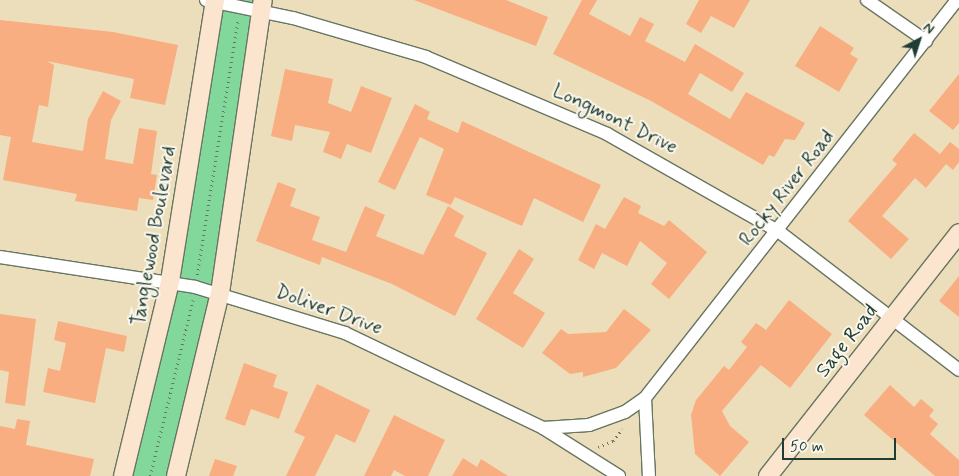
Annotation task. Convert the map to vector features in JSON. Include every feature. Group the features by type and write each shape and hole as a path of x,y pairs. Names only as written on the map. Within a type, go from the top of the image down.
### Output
{"street":[{"name":"Longmont Drive","path":"212,0 240,7 262,6 426,56 533,99 649,155 778,231 959,370"},
{"name":"Tanglewood Boulevard","path":"123,476 170,281 212,0"},
{"path":"867,0 926,41"},
{"name":"Rocky River Road","path":"543,428 589,425 624,412 645,398 778,231 957,0"},
{"path":"176,476 220,293 262,6"},
{"name":"Sage Road","path":"768,476 959,233"},
{"name":"Doliver Drive","path":"0,257 195,286 353,337 543,428 618,476"},
{"path":"645,398 648,476"}],"path":[{"path":"150,476 195,286 240,7"},
{"path":"588,456 617,437 624,412"}],"green space":[{"path":"220,0 259,0 216,287 170,476 128,476"}],"building":[{"path":"414,0 506,0 548,17 536,46"},
{"path":"582,0 597,0 589,14 630,36 640,17 654,24 645,41 685,62 695,44 744,73 732,92 700,73 688,94 730,119 746,92 805,123 795,140 785,139 774,157 769,155 763,165 651,101 553,54"},
{"path":"699,0 750,0 734,28 711,16 701,33 686,24"},
{"path":"0,20 113,32 178,45 165,105 130,98 134,79 47,61 54,65 48,107 39,105 32,142 83,151 88,119 103,91 121,101 111,120 105,159 133,164 139,128 157,131 151,174 157,175 153,200 139,198 137,211 75,201 77,194 3,180 11,137 0,135"},
{"path":"820,26 854,48 850,54 858,59 839,92 795,66"},
{"path":"285,69 333,79 328,103 351,112 361,86 392,98 371,153 347,144 341,159 323,152 330,132 295,125 292,141 271,136"},
{"path":"959,74 959,123 953,130 929,111"},
{"path":"415,104 430,112 427,119 458,133 462,121 601,185 583,222 534,198 522,226 455,197 451,205 426,195 444,149 420,137 395,190 378,182"},
{"path":"914,133 940,154 950,142 959,149 959,162 953,170 946,164 926,188 915,178 882,216 909,239 891,259 848,221 897,164 892,160"},
{"path":"278,182 296,189 290,206 320,217 312,240 346,252 365,206 385,215 376,236 423,255 448,206 464,216 454,236 487,253 455,316 392,284 322,257 320,265 256,241"},
{"path":"624,197 641,206 638,213 664,226 669,220 707,252 669,299 651,284 667,263 640,241 627,266 602,253 594,269 578,260 596,224 605,229"},
{"path":"519,249 534,259 513,293 545,313 523,348 476,319"},
{"path":"959,276 959,317 939,301"},
{"path":"789,300 832,334 790,388 761,365 722,411 730,426 749,442 720,476 695,454 691,415 696,400 724,366 729,370 747,347 741,342 756,323 766,330"},
{"path":"624,309 651,330 616,368 583,377 583,372 570,374 542,353 561,329 568,334 606,332"},
{"path":"0,314 36,319 25,406 5,403 9,372 0,370"},
{"path":"58,321 127,336 124,352 106,348 95,403 43,392 48,368 60,371 66,343 54,340"},
{"path":"244,363 277,375 273,387 288,392 279,419 251,409 245,426 225,419"},
{"path":"317,384 370,410 355,443 336,434 315,476 286,476 305,437 294,432"},
{"path":"890,385 914,407 921,399 934,410 929,416 938,424 930,434 959,460 959,476 935,476 864,415"},
{"path":"394,415 445,440 428,476 405,476 394,470 391,476 364,476"},
{"path":"17,419 30,421 26,445 94,459 90,476 0,476 0,426 15,429"},
{"path":"463,458 477,467 481,459 508,476 452,476"},
{"path":"215,459 237,466 233,476 209,476"}]}
